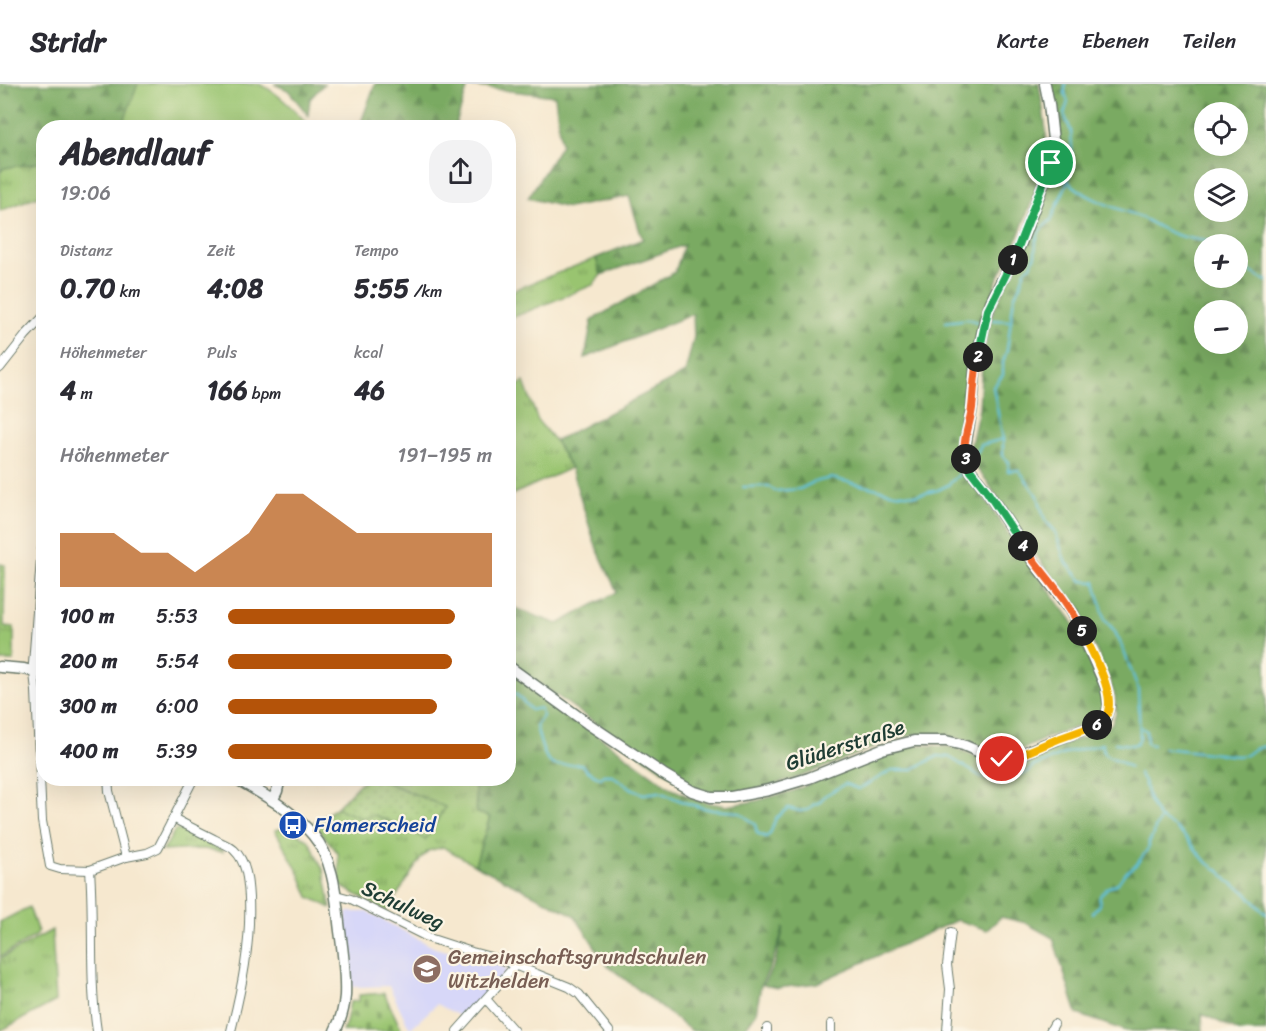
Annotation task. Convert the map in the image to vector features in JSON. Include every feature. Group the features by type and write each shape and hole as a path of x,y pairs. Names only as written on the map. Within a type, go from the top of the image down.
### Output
{"main road":[{"name":"Glüderstraße","path":"516,672 586,723 663,774 692,791 711,797 732,797 769,790 809,778 892,745 914,741 946,741 963,745 991,757 1012,758 1094,726 1105,718 1109,706 1106,687 1073,613 1033,561 971,471 964,453 985,320 991,302 1020,245 1051,163 1053,140 1045,84"},
{"path":"0,667 36,672"},
{"path":"249,786 273,799 299,820 320,845 330,870 336,895 345,995 343,1011 335,1031"},
{"path":"273,799 278,786"}],"street":[{"path":"0,368 36,324"},
{"path":"36,625 33,664 36,668"},
{"path":"41,786 42,821 50,866 60,869 90,870 158,848 190,786"},
{"path":"109,786 126,857"},
{"path":"172,818 230,847 240,857 244,867 249,889 248,946 241,991 231,1031"},
{"path":"90,870 93,988 97,1031"},
{"name":"Schulweg","path":"336,895 351,899 429,938 502,960 569,987 579,994 609,1031"},
{"path":"947,1031 950,989 947,965 951,932"},
{"path":"457,1031 515,966"},
{"path":"486,999 514,1031"}],"shaded area":[{"name":"Gemeinschaftsgrundschulen Witzhelden","path":"348,912 368,912 435,948 501,965 506,970 505,973 463,1018 437,1004 410,1029 389,986 351,987 344,923"}],"green space":[{"path":"0,84 138,84 125,120 36,120 36,163 4,168 0,172"},
{"path":"138,84 258,84 284,101 304,120 125,120"},
{"path":"274,84 324,84 310,99 308,115 288,90"},
{"path":"375,84 1039,84 1046,134 1046,165 1014,247 995,284 959,452 967,473 1072,621 1102,687 1104,709 1085,723 1009,754 990,752 971,742 954,737 917,735 887,742 777,784 737,792 718,792 692,787 672,776 516,666 516,609 558,624 617,592 595,544 571,468 555,441 685,373 694,337 693,314 585,358 592,320 675,272 684,245 601,275 596,258 643,239 629,196 568,208 528,198 561,145 555,96 468,86 457,120 362,120"},
{"path":"1049,84 1266,84 1266,1031 1239,1031 1202,1014 1203,1031 1126,1031 1077,1014 1053,938 1026,923 1001,917 987,930 957,920 817,983 778,988 763,985 775,963 784,927 772,963 761,985 756,1013 743,1031 693,1031 608,966 574,915 475,865 490,817 477,813 475,786 516,786 516,676 672,789 700,801 726,806 793,791 900,749 922,745 950,747 990,763 1006,765 1107,729 1116,713 1115,696 1108,675 1083,623 977,469 970,449 979,409 987,333 994,309 1022,253 1056,162"},
{"path":"36,163 36,197 0,211 0,172 4,168"},
{"path":"596,258 601,275 593,285 516,316 516,289"},
{"path":"524,382 538,421 555,441 571,468 516,493 516,386"},
{"path":"0,564 5,565 4,626 14,627 14,661 0,661"},
{"path":"357,786 395,786 445,807 425,840 416,833 375,815 361,818 336,808"},
{"path":"396,786 475,786 477,813 490,816 475,865 443,847 428,851 387,911 342,887 338,853 314,822 336,808 361,818 374,815 416,833 425,840 445,807"},
{"path":"289,827 309,841 324,871 331,908 309,897 300,875 275,830"},
{"path":"175,830 185,831 223,852 203,849 163,851"},
{"path":"29,907 37,935 0,957 0,922"},
{"path":"52,930 56,1001 0,1031 0,959"},
{"path":"384,993 402,1031 342,1031 350,1002 359,1001 359,995"}],"waterway":[{"path":"1065,84 1068,102 1064,114 1071,131 1072,152 1068,181 1051,220 1040,230 1031,266 1025,270 1014,297 1007,350 1003,362 1003,375 993,387 1003,439 1003,456 1009,462 1008,471 1019,470 1038,497 1045,520 1055,531 1065,561 1082,581 1095,582 1105,620 1114,630 1121,644 1138,688 1140,738 1136,744 1132,745 1115,743"},
{"path":"1068,181 1092,198 1138,216 1162,229 1194,239"},
{"path":"1248,269 1266,281"},
{"path":"945,322 969,319 977,322"},
{"path":"993,320 1011,321"},
{"path":"977,453 981,445 1003,439"},
{"path":"743,487 768,486 775,491 800,489 814,482 831,478 895,493 916,495 948,485 964,470"},
{"path":"516,695 531,710 540,708 543,716 536,726 542,749 551,763 555,765 581,764 601,778 603,775 612,775 643,794 659,792 712,810 739,812 755,824 757,833 766,837 770,834 776,818 788,808 808,810 820,802 824,796 845,784 859,789 892,770 911,770 938,756 949,757 983,778 993,774 1001,779 1028,772 1032,767 1069,752 1103,744 1105,754 1130,767"},
{"path":"1142,728 1146,731 1147,744 1153,745"},
{"path":"1163,748 1237,756 1246,755 1254,749 1266,746"},
{"path":"1139,773 1144,781 1149,800 1159,818 1176,828 1206,862 1244,891 1266,914"},
{"path":"1092,913 1099,905 1100,896 1107,888 1118,883 1145,853 1160,820"}],"place":[{"name":"Flamerscheid","path":"293,825"},
{"name":"Gemeinschaftsgrundschulen Witzhelden","path":"427,969"}],"route":[{"path":"1002,759 1018,756 1099,724 1105,718 1109,706 1103,678 1073,613 1033,561 971,471 964,453 985,320 991,302 1020,245 1051,163"}]}
